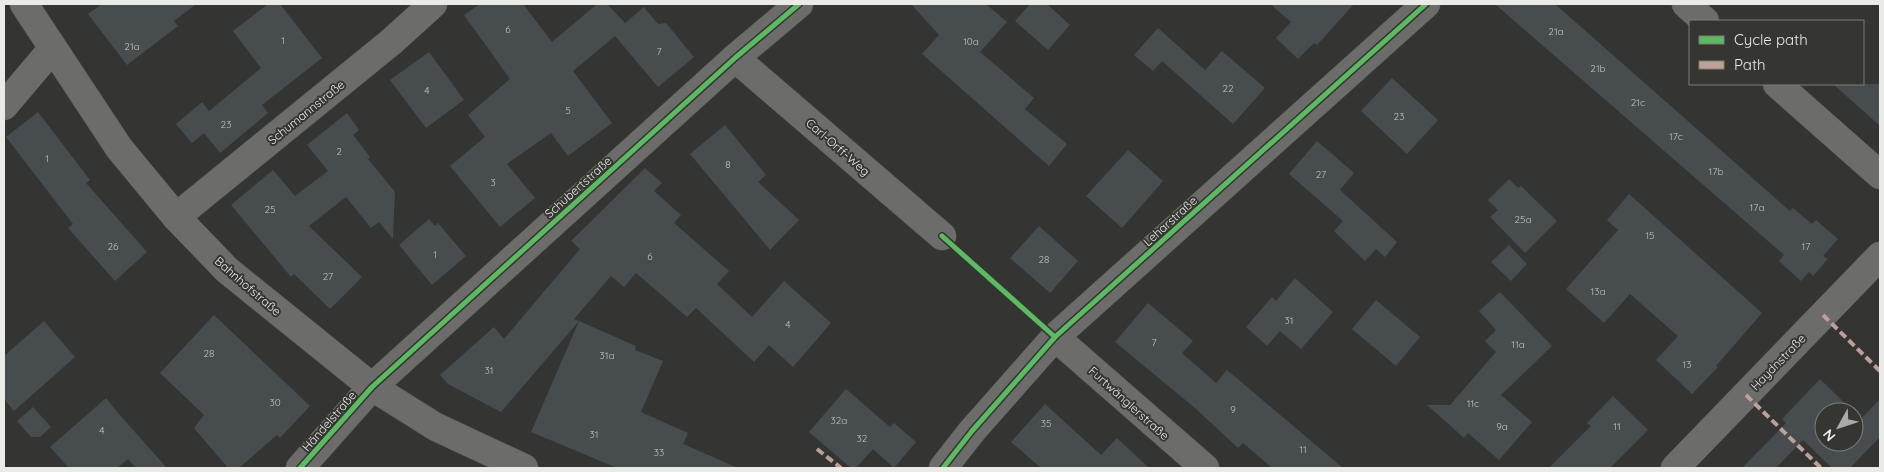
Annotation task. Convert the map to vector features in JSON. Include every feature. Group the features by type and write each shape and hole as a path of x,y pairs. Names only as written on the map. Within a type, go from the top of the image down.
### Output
{"street":[{"name":"Bahnhofstraße","path":"24,4 119,148 176,217 227,270 372,387 436,427 524,468"},
{"name":"Schumannstraße","path":"176,217 385,47 433,4"},
{"name":"Schubertstraße","path":"372,387 735,58 799,4"},
{"name":"Leharstraße","path":"943,468 976,425 1055,337 1426,4"},
{"path":"1686,4 1705,20"},
{"path":"4,106 53,48"},
{"name":"Carl-Orff-Weg","path":"735,58 942,236"},
{"path":"1778,85 1880,175"},
{"name":"Haydnstraße","path":"1675,468 1880,256"},
{"name":"Furtwänglerstraße","path":"1055,337 1205,468"},
{"name":"Händelstraße","path":"300,468 372,387"}],"building":[{"path":"102,4 196,4 174,21 178,26 127,65 88,14"},
{"path":"268,4 280,4 322,58 262,105 268,113 220,153 204,133 192,143 176,124 202,102 209,111 261,68 233,31"},
{"path":"480,4 523,4 552,42 597,4 607,4 625,23 644,7 658,24 666,23 694,57 658,87 615,36 573,71 612,123 568,156 551,133 507,164 535,198 500,227 450,166 485,137 468,115 510,79 464,15"},
{"path":"911,4 986,4 1007,22 980,52 1034,98 1025,109 1067,144 1049,166 922,54 939,35"},
{"path":"1030,4 1047,4 1070,25 1048,50 1015,21"},
{"path":"1270,4 1354,4 1317,45 1314,43 1298,59 1276,38 1291,22"},
{"path":"1495,4 1555,4 1790,211 1793,208 1812,224 1816,220 1838,239 1823,256 1828,259 1813,276 1809,272 1801,281 1779,261 1784,255"},
{"path":"1158,28 1205,70 1222,51 1265,88 1233,124 1162,61 1153,71 1134,55"},
{"path":"429,52 464,100 426,128 390,80"},
{"path":"1392,78 1438,120 1407,154 1361,111"},
{"path":"1880,84 1880,126 1834,85"},
{"path":"38,112 90,180 86,183 147,252 115,281 68,228 73,224 6,137"},
{"path":"347,113 359,130 353,135 370,157 368,159 395,192 393,239 379,222 371,228 346,197 309,226 362,277 330,309 294,274 291,277 231,205 273,170 295,196 328,171 307,145"},
{"path":"725,125 766,175 758,182 799,220 770,250 690,154"},
{"path":"1317,141 1354,173 1340,190 1397,242 1385,257 1376,249 1365,261 1334,231 1343,221 1289,174"},
{"path":"1128,150 1163,181 1122,228 1086,196"},
{"path":"645,168 662,183 654,191 681,215 674,223 729,271 717,284 752,317 784,281 831,323 793,367 769,345 754,362 696,308 687,317 636,273 624,287 611,276 574,319 579,321 501,412 448,384 440,375 494,327 504,339 580,249 571,241"},
{"path":"1509,179 1518,188 1521,186 1557,221 1525,253 1490,217 1498,210 1488,200"},
{"path":"1629,194 1762,313 1716,366 1718,367 1692,394 1656,360 1678,336 1630,294 1604,323 1566,289 1618,230 1607,220"},
{"path":"429,219 435,226 438,223 466,256 432,285 399,245"},
{"path":"1039,226 1078,261 1050,293 1010,258"},
{"path":"1509,245 1527,264 1511,281 1491,262"},
{"path":"1295,278 1333,312 1301,349 1280,331 1267,346 1246,327 1272,297 1276,301"},
{"path":"1500,292 1552,346 1501,395 1532,422 1499,460 1468,433 1464,438 1427,405 1450,405 1496,352 1485,341 1496,330 1479,311"},
{"path":"1376,300 1420,337 1396,366 1352,329"},
{"path":"1148,303 1193,341 1182,353 1216,383 1227,370 1343,468 1272,468 1243,443 1238,448 1195,408 1115,342"},
{"path":"214,315 310,406 280,438 277,435 239,468 228,468 194,428 204,415 160,373"},
{"path":"44,321 75,357 14,411 4,399 4,356"},
{"path":"579,321 636,346 635,350 663,361 641,412 688,433 683,444 738,468 617,468 531,432"},
{"path":"1820,379 1844,402 1814,402 1814,451 1803,440 1776,468 1742,468 1786,423 1782,419"},
{"path":"846,389 890,427 894,423 916,442 894,468 873,449 856,468 851,468 809,432"},
{"path":"1613,396 1648,430 1610,468 1549,468 1591,426 1587,423"},
{"path":"106,398 167,468 136,468 128,459 117,468 69,468 50,447"},
{"path":"1880,399 1880,437 1850,468 1832,468 1815,452 1864,452 1864,416"},
{"path":"1045,404 1101,455 1117,438 1149,468 1041,468 1011,442"},
{"path":"33,407 51,427 40,437 31,437 17,421"}],"marked path":[{"path":"1823,315 1880,371"},
{"path":"1746,395 1821,468"},
{"path":"817,449 841,468"}],"cycle path":[{"path":"300,468 372,387 735,58 799,4"},
{"path":"943,468 972,431 1055,337 1426,4"},
{"path":"942,236 1055,337"}]}
